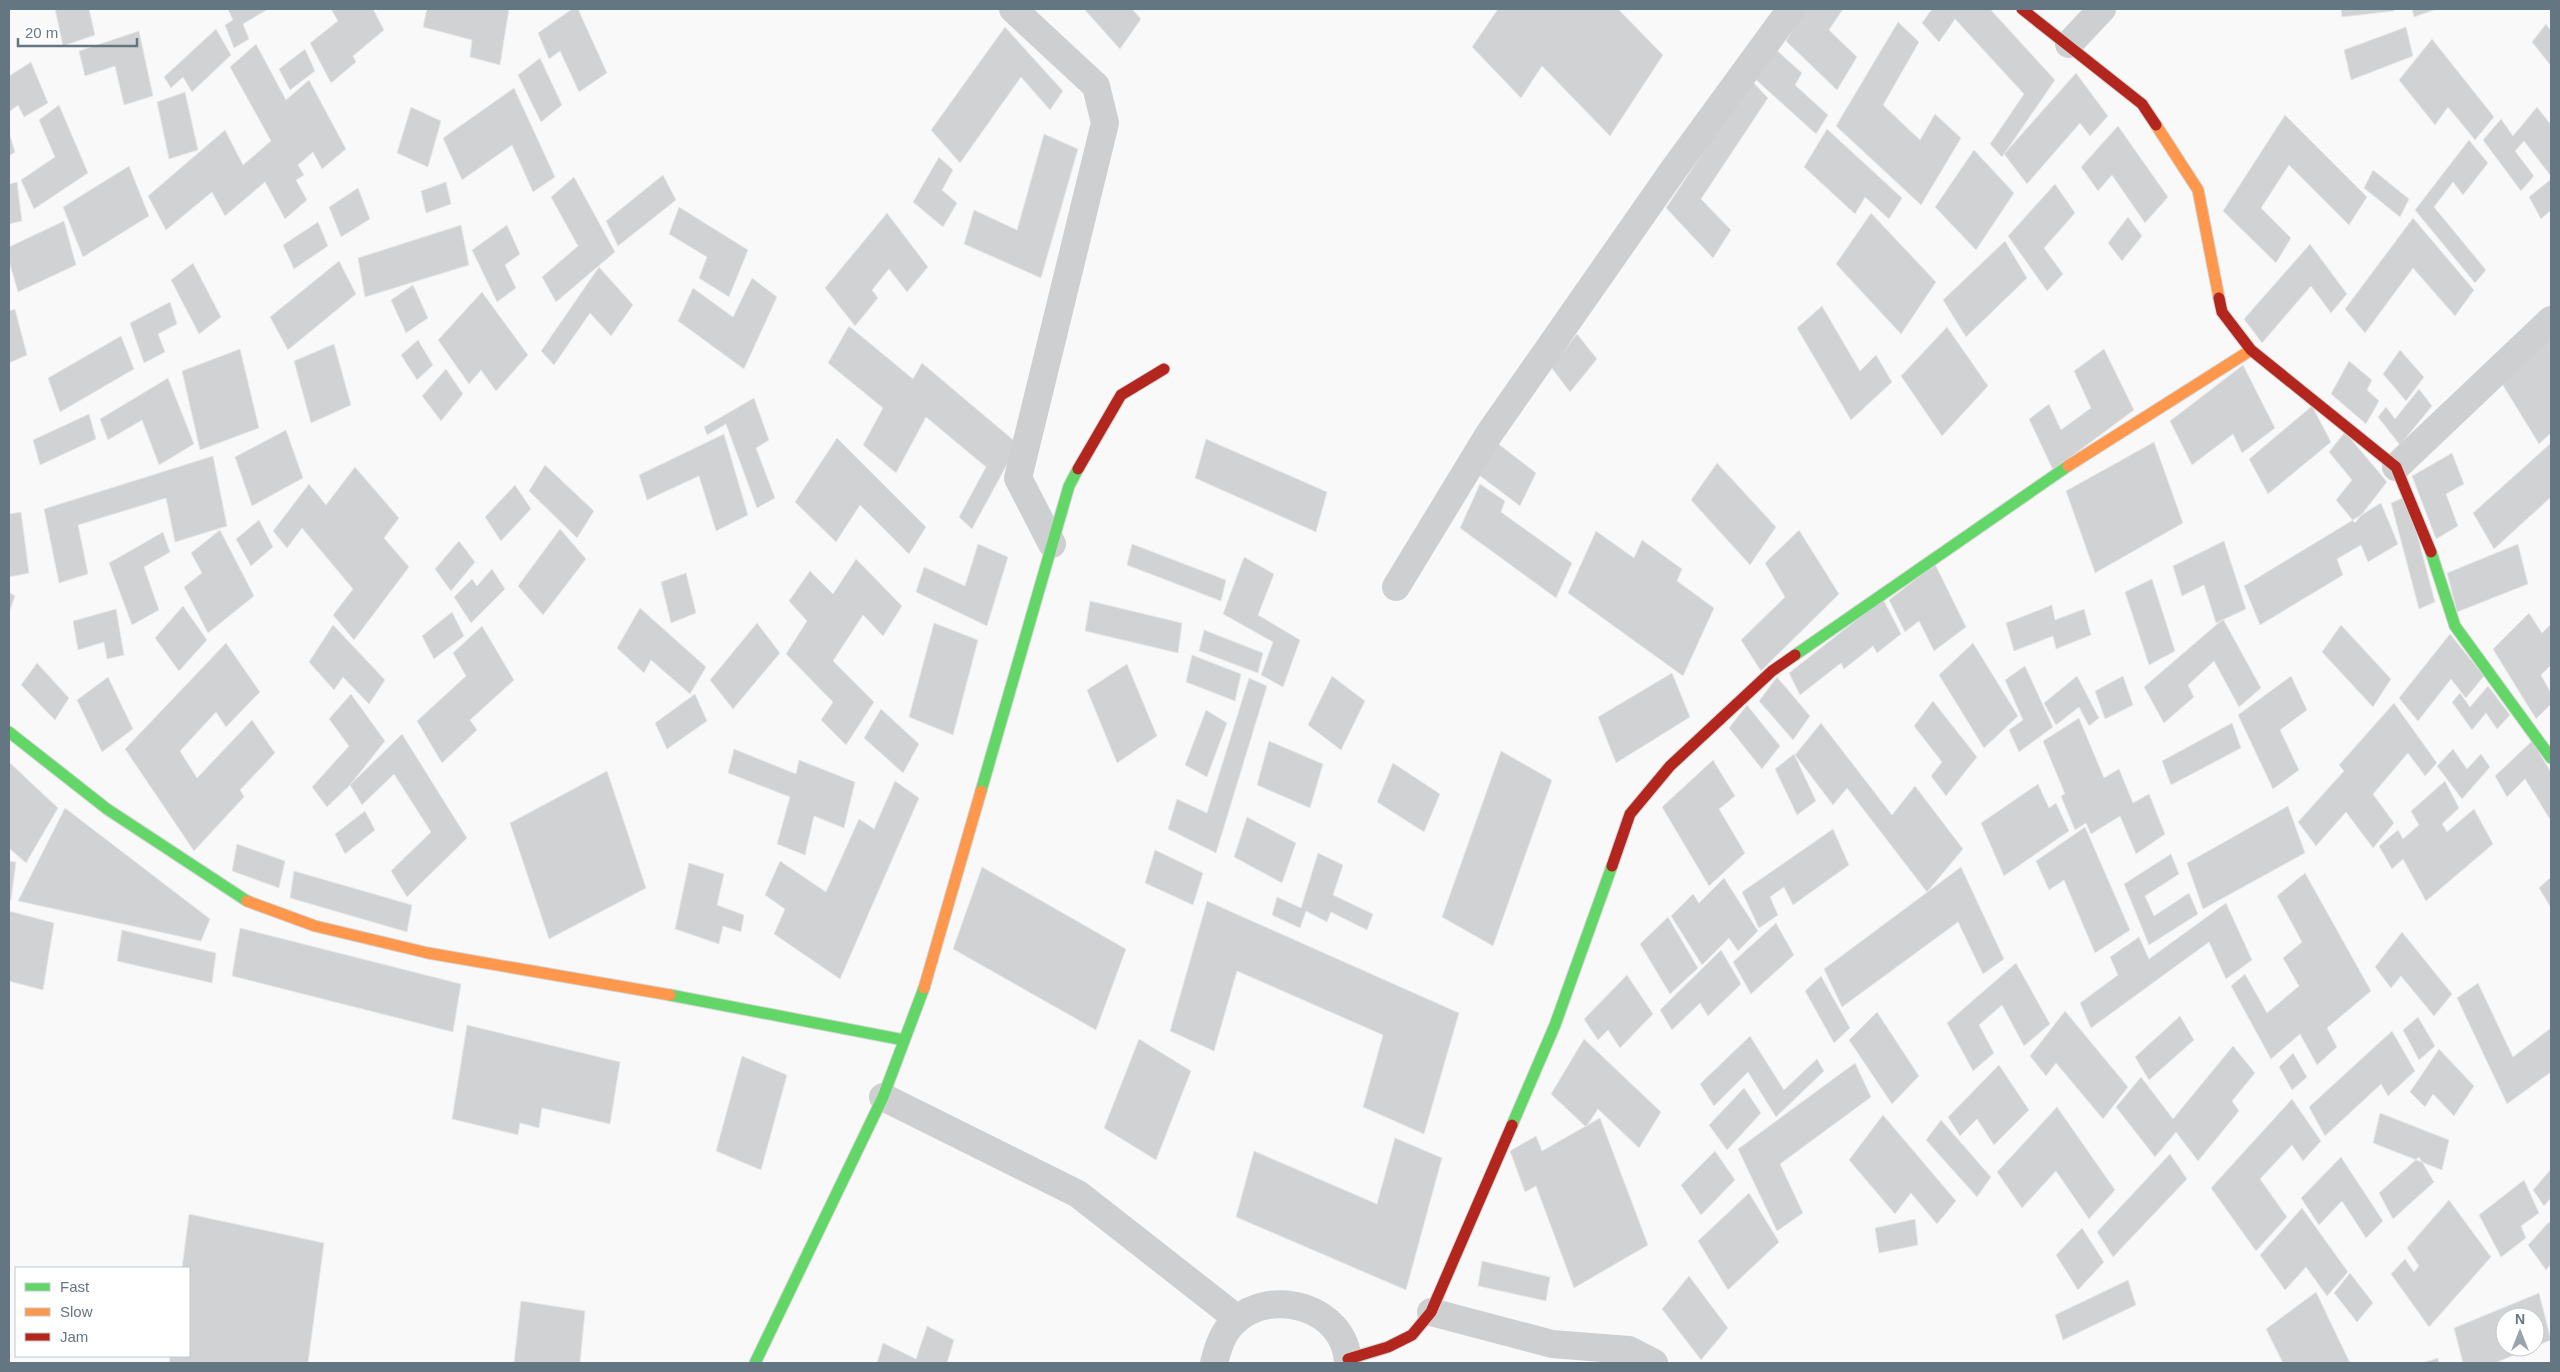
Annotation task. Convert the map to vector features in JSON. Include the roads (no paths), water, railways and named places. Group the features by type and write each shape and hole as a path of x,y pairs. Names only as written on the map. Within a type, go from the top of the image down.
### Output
{"street":[{"path":"1013,9 1096,86 1105,123 1018,478 1052,544"},
{"path":"1396,587 1489,434 1674,169 1791,9"},
{"path":"2022,9 2142,104 2198,190 2222,312 2251,350 2396,467 2427,538 2455,626 2551,758"},
{"path":"2068,44 2102,9"},
{"path":"2396,467 2551,320"},
{"path":"1214,1363 1220,1341 1233,1322 1270,1303 1291,1303 1312,1310 1328,1322 1341,1339 1348,1361 1388,1348 1412,1335 1431,1312 1555,1025 1630,814 1664,773 1772,670 2067,467 2251,350"},
{"path":"755,1363 883,1097 922,996 1069,486 1121,395 1164,369"},
{"path":"9,732 107,809 246,902 315,926 428,953 735,1006 904,1040"},
{"path":"883,1097 1078,1194 1230,1313 1233,1322"},
{"path":"1431,1312 1552,1344 1629,1350 1654,1363"}]}
